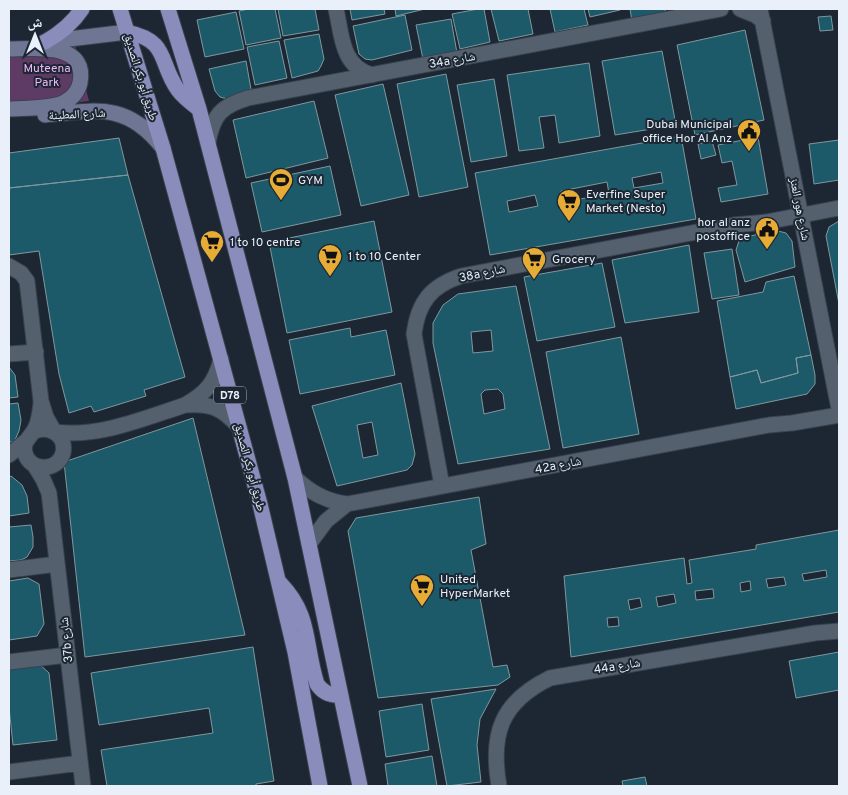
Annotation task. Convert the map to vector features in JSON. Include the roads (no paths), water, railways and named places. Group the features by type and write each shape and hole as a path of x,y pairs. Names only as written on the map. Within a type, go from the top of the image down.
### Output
{"main road":[{"path":"45,42 60,33 74,21 82,9"},
{"name":"طريق أبو بكر الصديق","path":"120,9 163,148 279,582 320,786"},
{"path":"168,9 199,109 295,478 360,786"},
{"path":"127,32 141,35 152,42 161,52 178,90 199,109"},
{"path":"279,582 293,598 303,617 317,684 324,692 341,695"}],"street":[{"path":"336,9 347,56 353,65 362,72 372,75"},
{"name":"34a شارع","path":"208,143 211,126 219,113 232,102 721,9"},
{"path":"740,9 761,15"},
{"name":"شارع هور العنز","path":"761,15 839,407"},
{"path":"9,48 127,32"},
{"path":"9,48 55,49 64,51 78,65 80,75 80,84 76,92 70,99 62,103 9,109"},
{"name":"شارع المطينة","path":"9,119 103,111 120,114 137,122 152,133 163,148"},
{"name":"38a شارع","path":"800,211 839,201"},
{"name":"38a شارع","path":"442,486 414,334 415,319 421,306 428,295 438,286 461,276 734,225 754,217 839,208"},
{"path":"9,266 22,273 27,281 41,401 46,417 62,441 60,458"},
{"path":"9,354 36,352"},
{"path":"185,405 198,398 209,387 217,374 220,359"},
{"path":"33,464 25,452 39,417 41,401"},
{"path":"9,455 30,436 43,429 74,434 93,432 185,405 201,404 216,408 229,416 239,427"},
{"name":"42a شارع","path":"769,425 802,414 839,407"},
{"name":"42a شارع","path":"295,478 306,489 318,496 332,502 347,504 769,425 839,415"},
{"path":"9,460 47,467 60,458 77,441 93,432"},
{"name":"37b شارع","path":"49,493 52,478 60,458"},
{"name":"37b شارع","path":"33,464 43,479 49,493 83,786"},
{"name":"42a شارع","path":"309,544 326,521 347,504"},
{"path":"9,570 57,564"},
{"path":"815,633 839,624"},
{"path":"815,633 839,631"},
{"name":"44a شارع","path":"499,786 495,749 499,730 507,713 518,698 533,686 550,678 815,633"},
{"path":"9,662 67,655"},
{"path":"9,772 80,763"}],"place":[{"name":"Dubai Municipal office Hor Al Anz","path":"749,152"},
{"name":"GYM","path":"281,201"},
{"name":"Everfine Super Market (Nesto)","path":"569,222"},
{"name":"hor al anz postoffice","path":"767,250"},
{"name":"1 to 10 centre","path":"212,263"},
{"name":"1 to 10 Center","path":"330,277"},
{"name":"Grocery","path":"534,280"},
{"name":"United HyperMarket","path":"422,607"}],"park label":[{"name":"Muteena Park","path":"47,75"}]}
